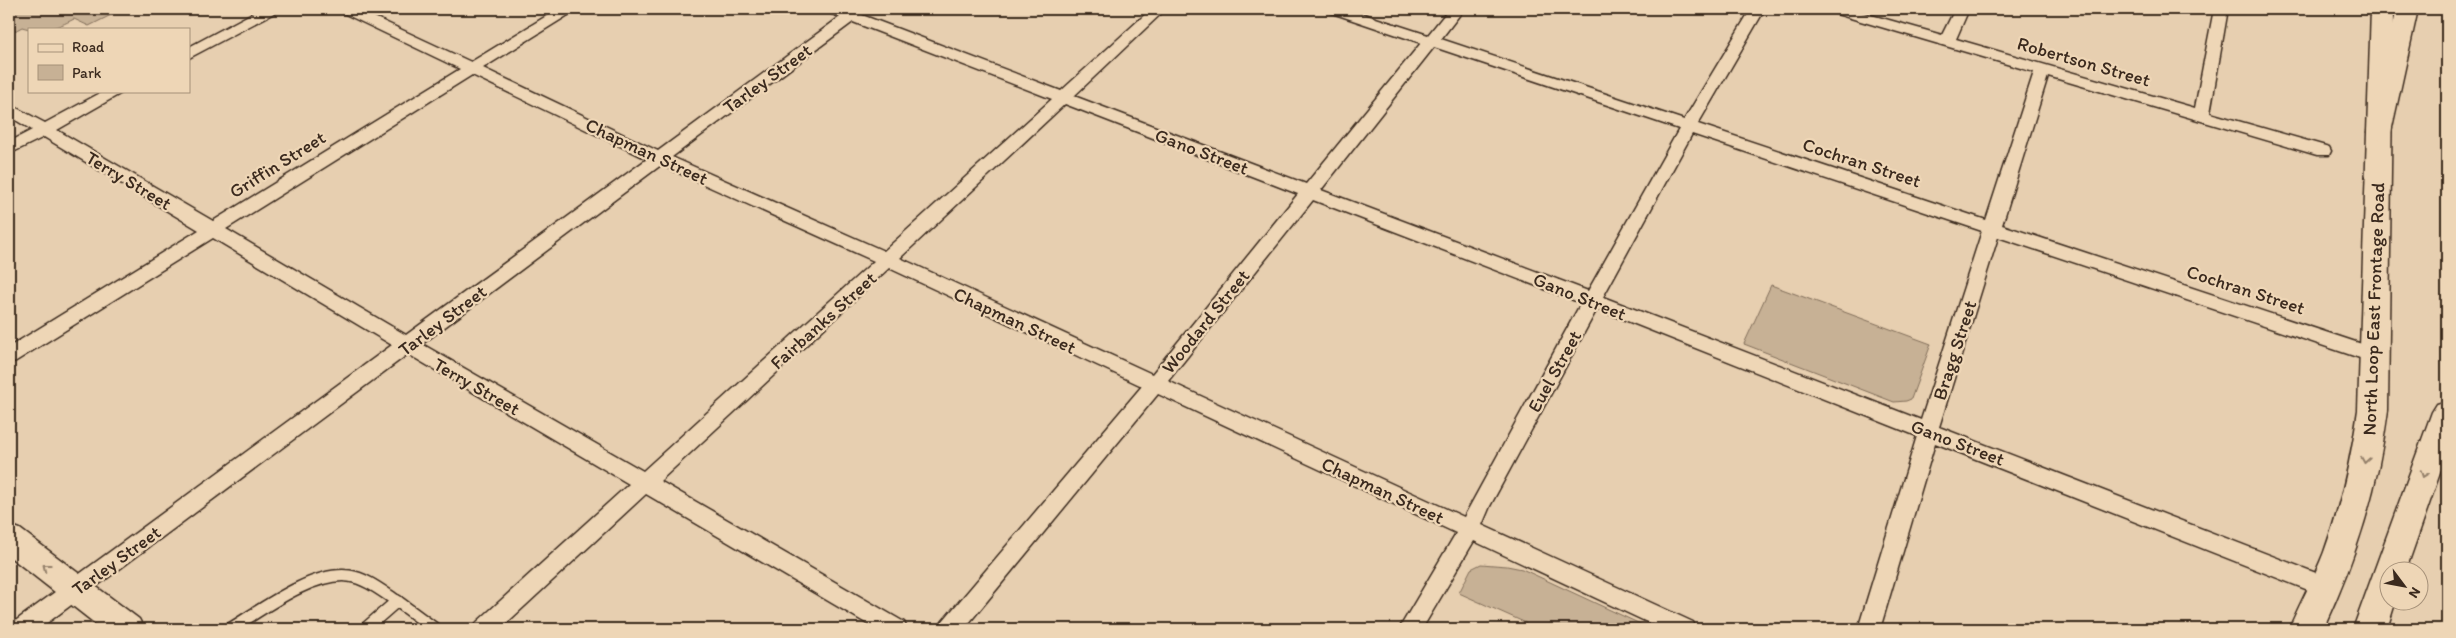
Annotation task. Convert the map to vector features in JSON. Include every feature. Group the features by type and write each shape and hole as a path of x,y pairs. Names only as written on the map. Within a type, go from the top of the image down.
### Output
{"main road":[{"name":"North Loop East Frontage Road","path":"2306,629 2326,587 2345,539 2363,474 2373,410 2376,356 2382,9"},
{"path":"2379,132 2407,9"},
{"path":"2394,560 2447,412"},
{"path":"9,538 126,629"},
{"path":"2370,629 2378,605"}],"street":[{"path":"190,52 271,9"},
{"name":"Chapman Street","path":"346,9 659,158 888,260 1154,385 1685,629"},
{"name":"Griffin Street","path":"9,356 568,9"},
{"name":"Gano Street","path":"832,9 856,12 1308,192 2326,587"},
{"name":"Fairbanks Street","path":"485,629 1159,9"},
{"name":"Cochran Street","path":"1334,9 2376,356"},
{"name":"Woodard Street","path":"950,629 1154,385 1457,9"},
{"name":"Euel Street","path":"1410,629 1469,530 1480,504 1688,127 1758,9"},
{"name":"Robertson Street","path":"1835,9 2042,71 2202,114 2323,151"},
{"path":"1948,42 1962,9"},
{"path":"2202,114 2221,9"},
{"name":"Tarley Street","path":"22,629 408,346 856,12"},
{"name":"Bragg Street","path":"1869,629 1928,431 2042,71"},
{"path":"9,149 115,92"},
{"name":"Terry Street","path":"9,109 408,346 896,629"}],"lane":[{"path":"230,629 292,591 331,577 347,576 364,581 397,601 435,629"},
{"path":"365,629 397,601"}],"green space":[{"path":"9,9 123,9 89,26 74,19 51,28 28,29 22,27 9,34"},
{"path":"1771,285 1931,344 1911,399 1894,402 1744,344"},
{"path":"1481,564 1522,569 1651,629 1523,629 1526,623 1459,593 1471,569"}]}
